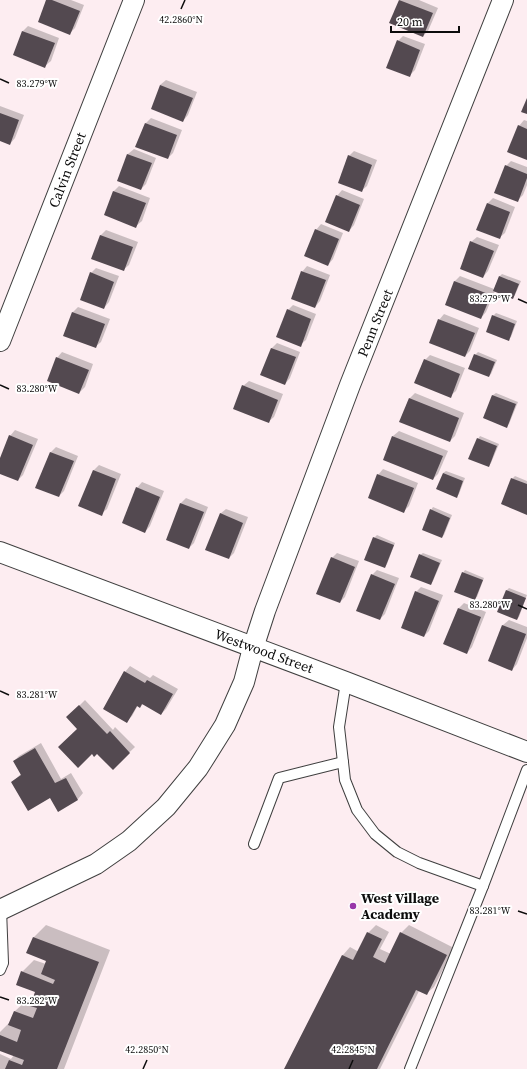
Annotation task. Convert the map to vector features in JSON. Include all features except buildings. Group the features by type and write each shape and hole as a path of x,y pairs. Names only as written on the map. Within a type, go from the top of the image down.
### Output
{"street":[{"name":"Calvin Street","path":"0,340 134,0"},
{"name":"Penn Street","path":"1,910 96,864 129,841 166,807 198,768 225,725 244,682 265,611 350,385 503,0"},
{"name":"Westwood Street","path":"0,552 346,682 527,752"}],"lane":[{"path":"346,682 339,727 345,780 357,810 375,834 397,852 419,863 483,886"},
{"path":"254,844 280,778 343,762"},
{"path":"410,1069 483,886 527,770"},
{"path":"0,970 3,963 1,910"}],"place":[{"name":"West Village Academy","path":"353,906"}]}
